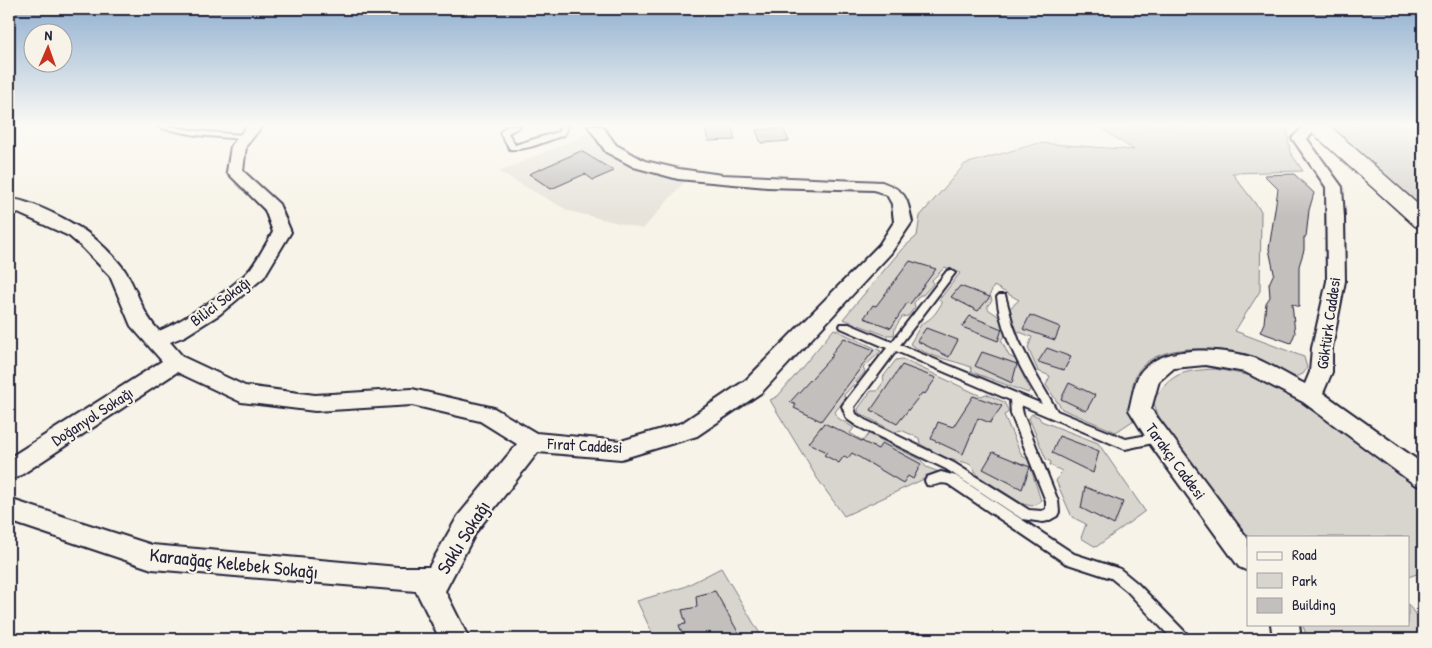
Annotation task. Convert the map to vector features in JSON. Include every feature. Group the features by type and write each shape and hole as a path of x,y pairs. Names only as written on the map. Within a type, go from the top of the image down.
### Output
{"street":[{"name":"Bilici Sokağı","path":"156,340 178,330 213,309 257,273 282,232 274,208 235,172 236,156"},
{"name":"Fırat Caddesi","path":"9,204 16,204 75,232 118,274 138,321 176,362 241,394 315,403 412,397 486,414 532,442 621,450 689,430 754,386 885,249 903,222 900,204 894,192 876,185 695,178 658,170 623,156"},
{"name":"Göktürk Caddesi","path":"1310,156 1334,187 1336,217 1336,281 1322,348 1321,372 1311,396"},
{"path":"1352,156 1423,221"},
{"name":"Tarakçı Caddesi","path":"1247,558 1158,438 1140,410 1149,377 1169,361 1205,358 1250,365 1311,396"},
{"name":"Doğanyol Sokağı","path":"9,470 176,362"},
{"path":"1311,396 1423,477"},
{"name":"Saklı Sokağı","path":"455,639 430,591 467,524 532,442"},
{"name":"Karaağaç Kelebek Sokağı","path":"9,510 152,557 398,579 436,579"},
{"path":"1285,626 1287,639"}],"lane":[{"path":"950,273 848,406 851,416 861,423 950,466 1027,515 1043,517 1053,512 1052,501 1017,414 1015,399"},
{"path":"1002,297 1002,308 1019,351 1053,414"},
{"path":"845,326 1125,444 1158,438"},
{"path":"931,481 941,477 952,480 1070,559 1115,573 1132,587 1182,639"}],"shaded area":[{"path":"535,156 613,156 621,162 646,173 685,181 643,229 569,211 499,172"}],"green space":[{"path":"992,156 1293,156 1303,171 1232,173 1261,211 1260,291 1235,331 1304,357 1307,368 1303,374 1294,377 1237,353 1196,349 1167,353 1143,365 1136,375 1132,392 1134,420 1116,432 1062,409 1046,385 1050,376 1038,371 1028,348 1032,337 1017,331 1009,309 1019,300 994,286 990,294 992,301 988,305 988,309 998,316 1006,334 1001,340 1009,356 1015,359 1030,390 1028,393 972,372 971,367 933,355 910,344 922,323 929,320 936,312 942,303 939,300 960,273 945,267 932,280 933,284 923,295 920,295 914,303 915,307 908,316 902,317 895,328 894,335 885,335 843,319 902,249 917,236 920,216 965,164"},
{"path":"1362,156 1423,156 1423,211"},
{"path":"834,329 881,351 863,368 865,372 844,395 845,399 835,412 838,418 854,428 850,433 863,441 869,434 921,460 926,467 939,472 844,516 817,478 770,400 778,396"},
{"path":"902,359 981,396 986,394 1004,402 1009,412 1004,415 1022,456 1028,459 1041,501 1032,506 1023,504 977,475 973,467 965,462 945,457 920,444 919,438 901,430 895,432 859,413 858,409 871,391 877,391 884,381 883,377 896,360"},
{"path":"1215,369 1253,376 1287,393 1423,489 1423,572 1410,576 1410,536 1247,536 1196,477 1165,433 1153,401 1172,379 1186,372"},
{"path":"1032,414 1039,417 1041,421 1098,443 1145,511 1096,547 1081,538 1086,524 1072,517 1056,481 1062,471 1050,465 1051,462 1046,459 1029,418"},
{"path":"721,568 763,639 655,639 637,601 684,587"},
{"path":"1410,607 1423,626 1423,639 1308,639 1303,626 1410,626"}],"building":[{"path":"569,156 590,156 614,171 593,180 585,174 551,189 529,174"},
{"path":"1294,174 1314,193 1309,210 1306,237 1304,237 1304,250 1299,266 1299,307 1292,304 1295,333 1291,343 1260,332 1264,323 1266,303 1270,297 1269,284 1274,273 1269,249 1278,189 1264,175"},
{"path":"910,261 936,269 910,304 907,303 891,328 864,318 873,305 876,306"},
{"path":"960,286 990,297 978,311 951,297"},
{"path":"1030,315 1060,327 1055,340 1023,329"},
{"path":"970,316 1002,329 998,341 962,327"},
{"path":"926,328 958,340 949,357 917,341"},
{"path":"844,338 874,350 821,421 794,408 796,405 790,402 833,355 831,354"},
{"path":"1047,348 1071,357 1064,370 1038,362"},
{"path":"982,352 1017,364 1012,383 975,366"},
{"path":"902,365 936,378 925,394 922,393 897,424 871,410"},
{"path":"1069,383 1095,395 1086,411 1061,399"},
{"path":"973,396 1002,406 990,423 978,418 963,454 931,439 938,422 953,427"},
{"path":"824,423 878,449 882,443 921,464 913,479 908,476 903,483 852,453 848,458 844,456 839,463 824,455 827,452 808,443"},
{"path":"1059,436 1099,451 1093,473 1052,453"},
{"path":"993,452 1030,467 1022,489 983,469"},
{"path":"1085,487 1123,502 1114,525 1081,508"},
{"path":"715,591 742,639 684,639 679,625 686,624 682,610 697,607 696,596"}]}
